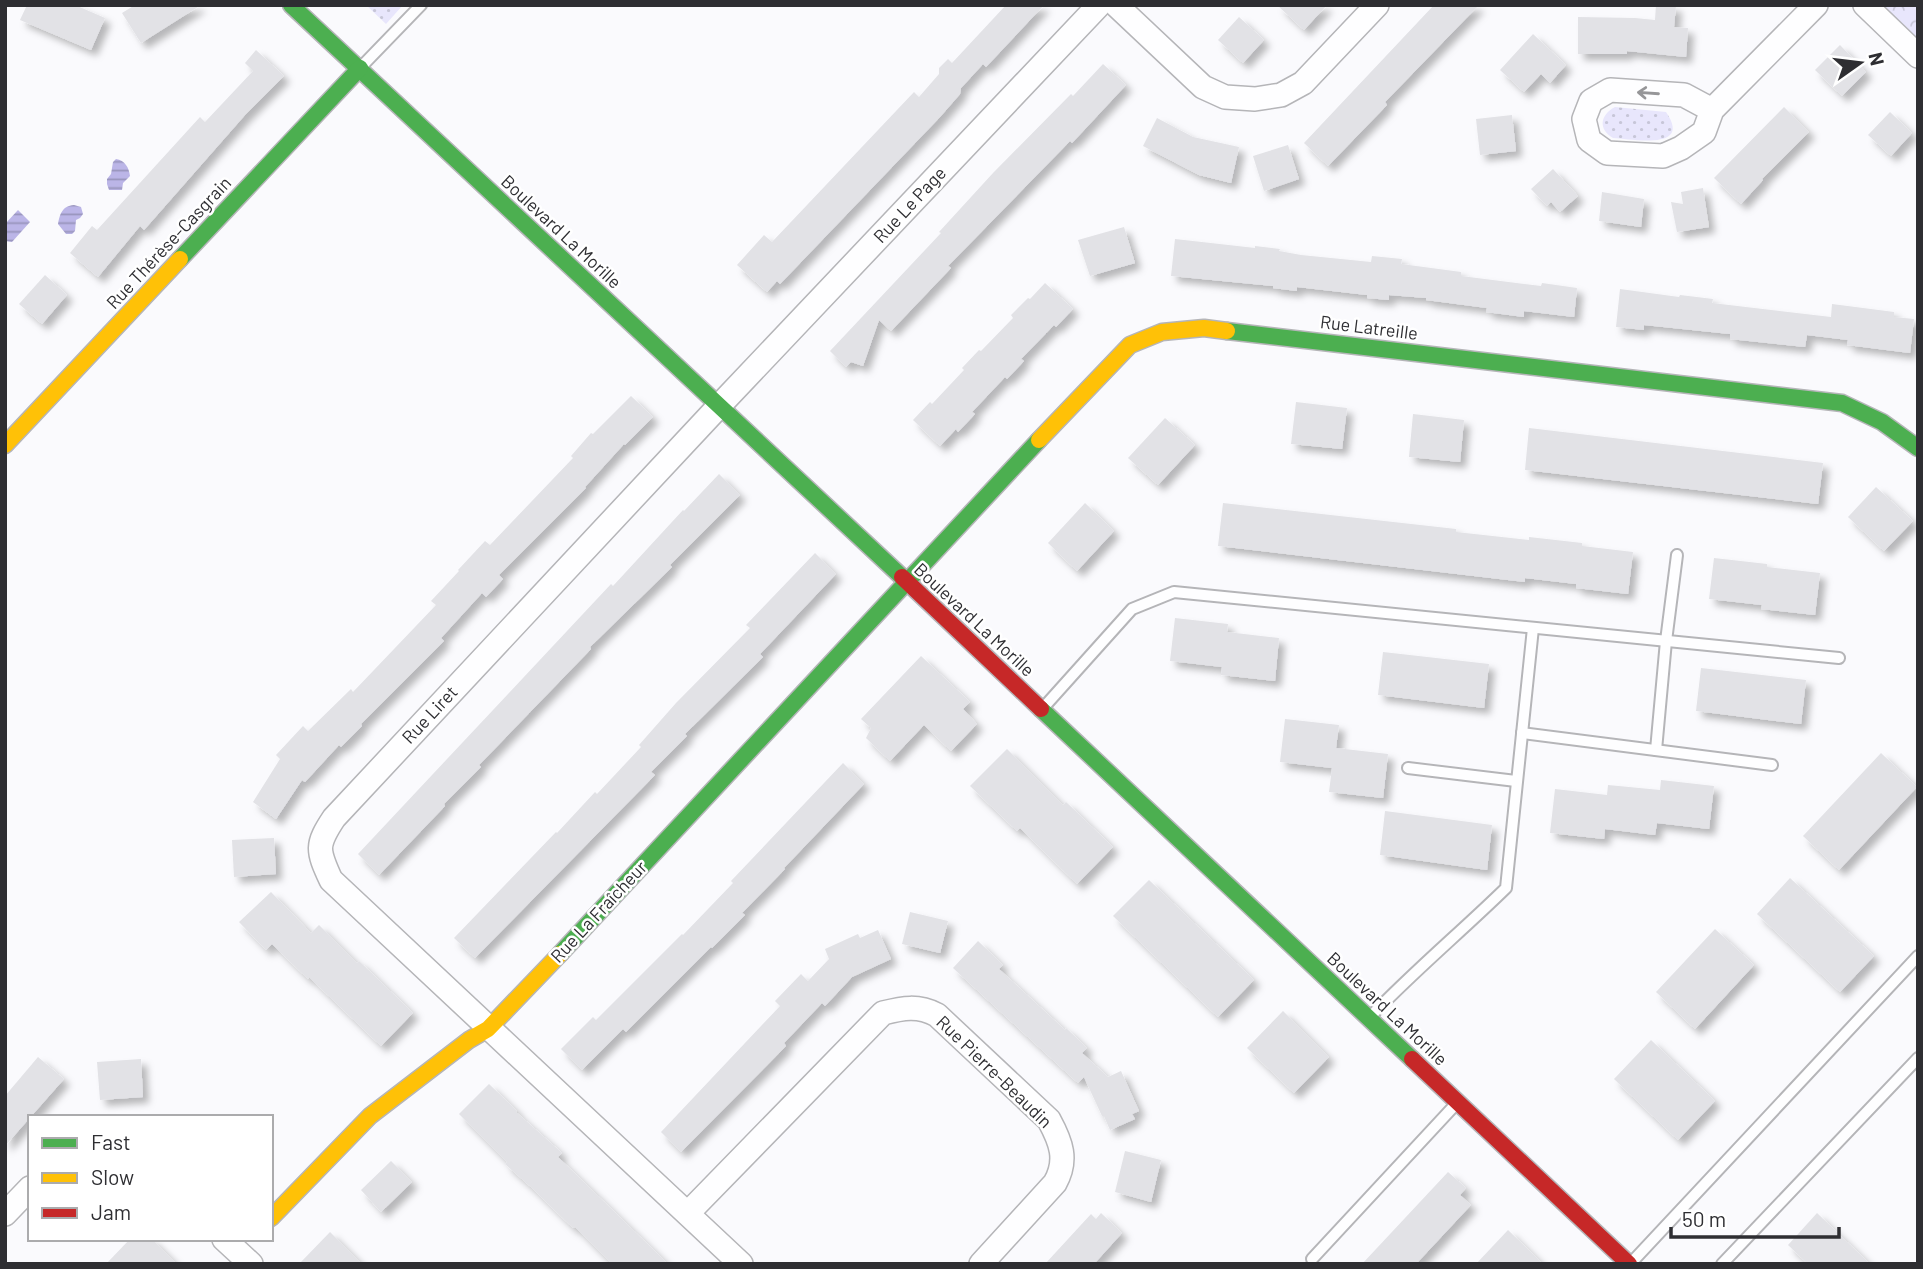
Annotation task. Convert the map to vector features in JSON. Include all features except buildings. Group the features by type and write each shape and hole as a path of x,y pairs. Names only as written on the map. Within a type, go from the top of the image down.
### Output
{"street":[{"name":"Boulevard La Morille","path":"292,5 1630,1264"},
{"name":"Rue Le Page","path":"720,405 1099,5"},
{"path":"1116,5 1203,87 1225,97 1255,99 1281,95 1303,83 1377,5"},
{"path":"1712,110 1684,95 1610,90 1591,101 1584,119 1589,140 1606,153 1663,156 1681,148 1704,132 1712,110 1816,5"},
{"path":"1865,5 1918,56"},
{"name":"Rue Thérèse-Casgrain","path":"5,445 360,68"},
{"name":"Rue Latreille","path":"907,583 1130,345 1162,332 1203,328 1842,403 1876,417 1918,448"},
{"name":"Rue Liret","path":"488,1028 331,880 321,858 321,838 334,818 720,405"},
{"name":"Rue La Fraîcheur","path":"273,1216 370,1116 488,1028 907,583"},
{"name":"Rue Pierre-Beaudin","path":"688,1213 883,1013 902,1008 925,1009 937,1015 1049,1120 1060,1139 1062,1171 1055,1183 981,1264"},
{"path":"488,1028 741,1264"},
{"path":"5,1214 28,1190"}],"lane":[{"path":"360,68 421,5"},
{"path":"1656,750 1677,555"},
{"path":"1042,709 1132,609 1174,592 1839,658"},
{"path":"1369,1018 1506,888 1533,628"},
{"path":"1522,733 1772,765"},
{"path":"1408,768 1516,781"},
{"path":"1630,1264 1918,956"},
{"path":"1721,1264 1918,1058"},
{"path":"1312,1259 1457,1102"}],"green space":[{"path":"366,5 403,5 386,24"},
{"path":"1865,5 1918,5 1918,56"},
{"path":"1615,107 1666,112 1672,124 1672,133 1657,140 1613,138 1605,130 1603,122 1606,114"}],"shaded area":[{"path":"116,159 126,165 130,176 123,183 122,190 109,190 107,179"},
{"path":"74,205 81,207 83,214 76,220 75,231 66,234 58,224 62,211"},
{"path":"18,210 30,222 12,242 5,241 5,224"}],"traffic: fast":[{"path":"291,5 902,577"},
{"path":"180,259 360,68"},
{"path":"1227,331 1842,403 1882,422 1918,448"},
{"path":"560,954 1039,440"},
{"path":"1041,709 1412,1059"}],"traffic: slow":[{"path":"5,445 180,259"},
{"path":"1039,440 1130,345 1162,332 1204,328 1227,331"},
{"path":"273,1216 370,1116 469,1040 488,1029 560,954"}],"traffic: jam":[{"path":"902,577 1041,709"},
{"path":"1412,1059 1629,1264"}]}
